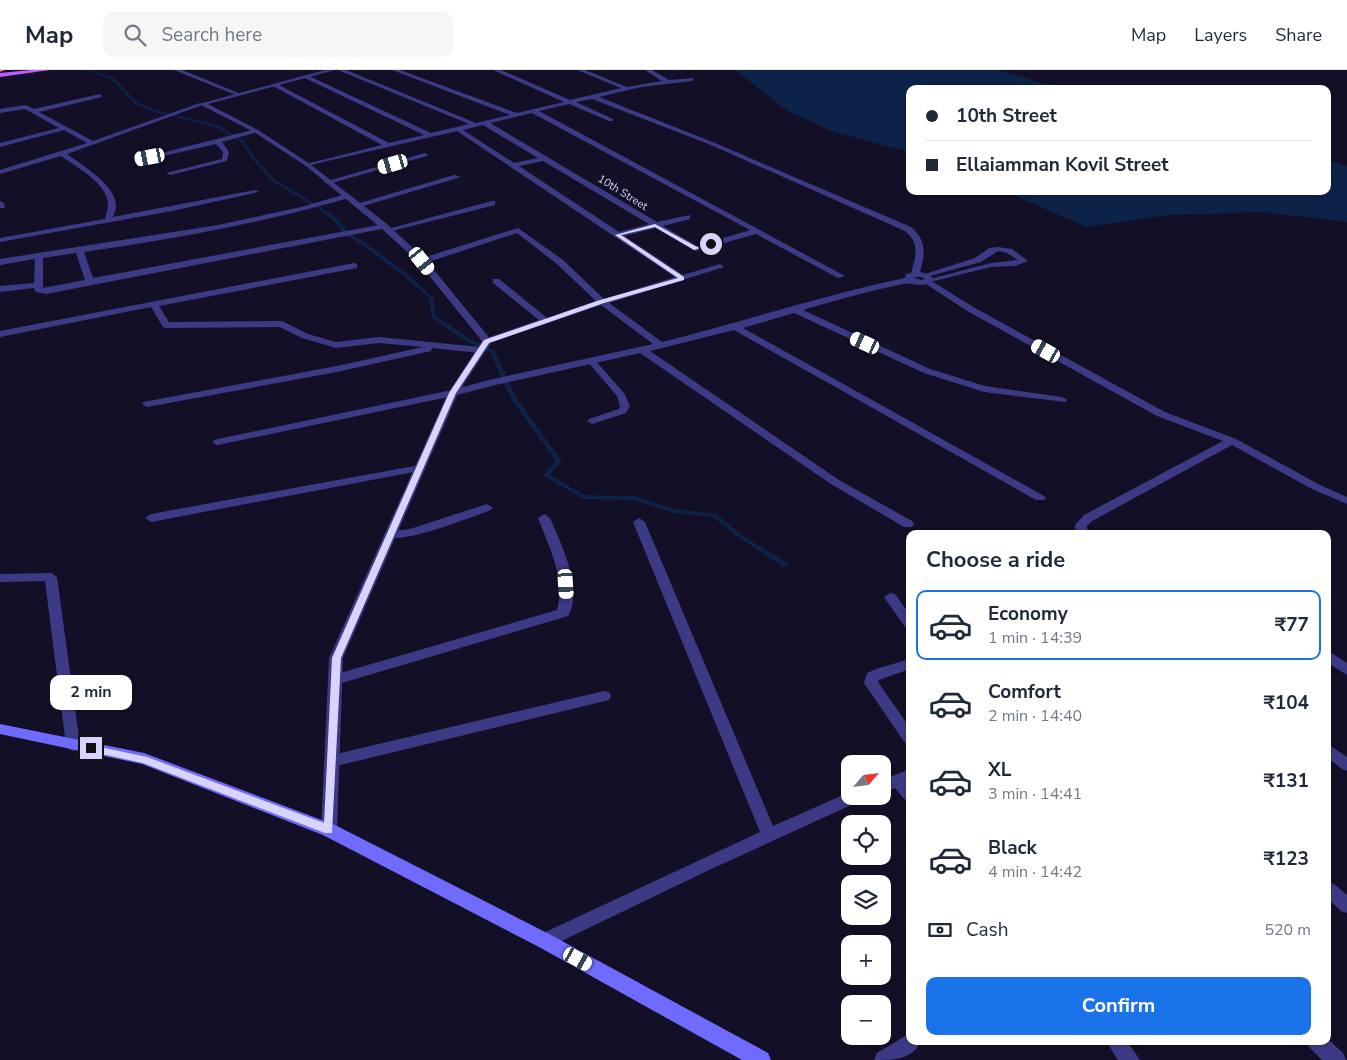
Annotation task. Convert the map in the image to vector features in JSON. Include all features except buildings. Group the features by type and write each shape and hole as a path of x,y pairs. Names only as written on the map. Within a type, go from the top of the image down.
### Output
{"main road":[{"path":"0,75 47,70"},
{"path":"0,730 144,759 329,830 545,941 760,1060"}],"street":[{"path":"177,70 238,94"},
{"path":"0,172 62,154 202,104 275,85 309,73 332,70"},
{"path":"341,70 476,125"},
{"path":"395,70 518,115"},
{"path":"496,70 611,120"},
{"path":"580,70 628,89"},
{"path":"648,70 668,82"},
{"path":"309,73 431,136"},
{"path":"308,166 628,89 692,79"},
{"path":"275,85 389,146"},
{"path":"34,111 100,96"},
{"path":"593,97 713,144 908,229 918,238 921,250 912,277"},
{"path":"0,111 38,102"},
{"path":"202,104 256,131 308,166 386,228 422,261 483,346"},
{"path":"18,107 26,106 92,143"},
{"path":"533,112 841,276"},
{"name":"10th Street","path":"485,123 696,249 756,231"},
{"path":"0,145 66,128"},
{"path":"458,129 682,278"},
{"path":"137,160 198,147 256,131"},
{"path":"170,173 225,160 226,150 217,141"},
{"path":"62,154 85,170 106,190 112,204 108,221"},
{"path":"328,182 425,155"},
{"path":"511,166 545,158"},
{"path":"357,205 457,177"},
{"path":"0,240 255,192"},
{"path":"0,262 216,229 346,196"},
{"path":"39,256 39,290 46,291 336,235 386,228 492,203"},
{"path":"617,235 687,217"},
{"path":"422,261 518,230 560,262 602,302 660,345"},
{"path":"79,250 90,282"},
{"path":"0,334 354,266"},
{"path":"154,304 166,325 282,324 305,336 336,345 379,340 434,347 483,346 545,321 602,302 720,267"},
{"path":"912,277 918,283 928,279 988,319 1161,414 1232,441 1316,487 1347,501"},
{"path":"218,442 453,393 489,383 642,350 735,327 912,277"},
{"path":"496,281 545,321"},
{"path":"0,289 38,285"},
{"path":"796,310 927,372 984,389 1062,400"},
{"path":"735,327 1040,498"},
{"path":"329,830 336,658 453,393 483,346"},
{"path":"147,404 346,368 434,347"},
{"path":"642,350 835,482 908,524"},
{"path":"1082,530 1081,525 1088,518 1232,441"},
{"path":"151,518 420,468"},
{"path":"390,535 411,533 487,508"},
{"path":"335,680 564,613 568,603 566,584 544,518"},
{"path":"639,522 768,835"},
{"path":"0,578 51,577 73,745"},
{"path":"890,597 906,619"},
{"path":"1331,658 1347,670"},
{"path":"906,665 881,672 872,677 872,683 906,733"},
{"path":"332,762 604,696"},
{"path":"1331,752 1347,765"},
{"path":"891,783 904,778"},
{"path":"545,941 768,835 841,803"},
{"path":"1331,892 1347,906"},
{"path":"884,1060 906,1045"},
{"path":"1118,1045 1130,1060"},
{"path":"1320,1045 1336,1060"}],"lane":[{"path":"998,249 1009,251 1024,261 1015,264 991,265 928,279 978,260 998,249"},
{"path":"591,361 621,395 625,406 623,410 592,420"}],"water":[{"path":"735,70 998,70 1049,85 906,85 906,151 834,132 788,111"},
{"path":"1331,161 1347,166 1347,222 1261,212 1169,215 1086,227 1014,195 1331,195"}],"waterway":[{"path":"88,70 112,78 136,103 155,111 219,127 242,141 255,160 274,181 318,207 336,220 346,233 407,276 431,298 434,317 468,340 492,351 514,399 559,461 546,475 583,497 634,498 674,511 715,515 737,534 785,565"}],"route":[{"path":"91,748 144,759 329,830 336,658 453,393 480,350 486,341 602,302 682,278 617,235 655,226 696,249 711,244"}]}
